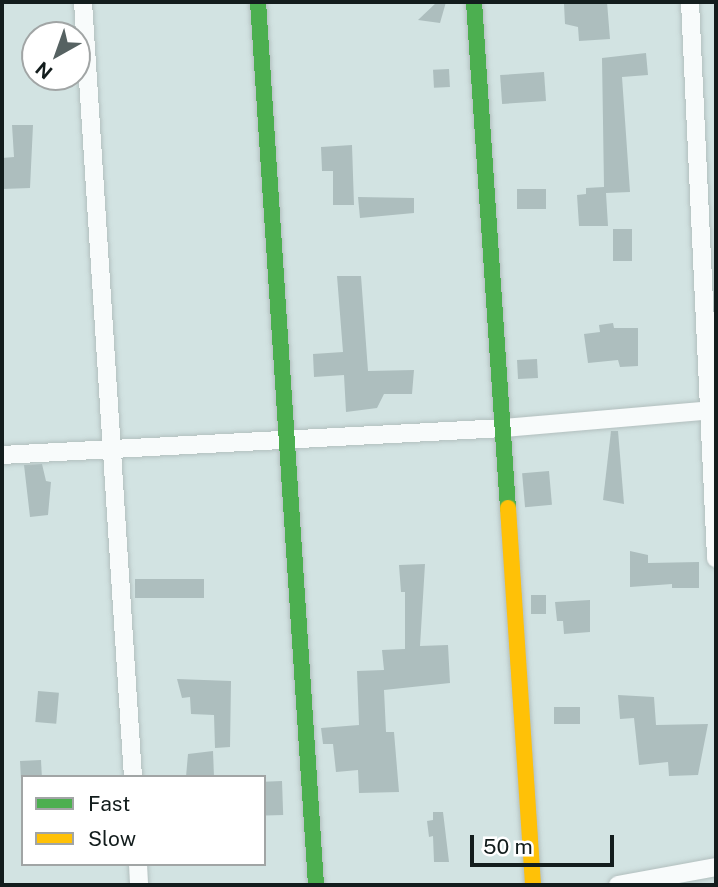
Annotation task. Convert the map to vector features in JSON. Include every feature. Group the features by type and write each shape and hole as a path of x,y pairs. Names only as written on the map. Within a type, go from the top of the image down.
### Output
{"street":[{"path":"83,2 114,449 133,775"},
{"path":"258,2 290,439 316,885"},
{"path":"474,2 533,885"},
{"path":"690,2 713,410 716,558"},
{"path":"2,454 503,428 713,410"},
{"path":"138,866 139,885"},
{"path":"618,885 716,867"}],"building":[{"path":"437,2 446,2 440,23 418,20"},
{"path":"607,2 610,39 579,41 578,27 565,24 564,4"},
{"path":"646,53 648,75 622,77 630,192 606,193 608,226 579,226 577,195 586,194 586,188 604,187 602,58"},
{"path":"449,69 450,87 434,88 433,70"},
{"path":"544,72 546,101 502,104 500,75"},
{"path":"12,125 33,125 30,188 2,189 2,158 14,157"},
{"path":"352,145 354,205 333,205 333,171 322,171 321,147"},
{"path":"517,189 546,189 546,209 517,209"},
{"path":"358,197 414,198 414,213 360,218"},
{"path":"613,229 632,229 632,261 613,261"},
{"path":"337,276 361,276 368,371 414,370 412,394 384,394 377,408 346,412 344,375 314,377 313,354 343,352"},
{"path":"613,323 614,328 638,328 638,366 620,367 618,360 588,363 584,334 600,332 599,325"},
{"path":"537,359 538,378 518,379 517,360"},
{"path":"611,431 618,431 624,504 603,500"},
{"path":"42,464 46,481 51,482 48,515 30,517 24,465"},
{"path":"549,471 552,505 525,507 522,473"},
{"path":"630,551 648,555 648,563 699,562 699,588 672,588 672,584 630,587"},
{"path":"425,564 420,646 448,645 450,683 384,690 386,732 394,732 399,792 359,793 358,770 336,772 333,744 323,744 321,728 359,725 357,671 384,670 382,650 405,649 405,592 401,592 399,565"},
{"path":"135,579 204,579 204,598 135,598"},
{"path":"531,595 546,595 546,614 531,614"},
{"path":"590,600 590,632 564,634 563,621 557,621 555,602"},
{"path":"177,679 231,681 230,747 215,748 214,715 191,714 190,697 182,698"},
{"path":"38,691 59,693 56,724 35,722"},
{"path":"618,695 654,697 656,725 708,724 698,775 669,776 668,762 639,765 634,718 620,719"},
{"path":"554,707 580,707 580,724 554,724"},
{"path":"213,751 214,775 186,775 188,754"},
{"path":"41,760 42,775 21,775 21,778 20,761"},
{"path":"282,781 283,815 266,816 266,782"},
{"path":"433,812 443,812 449,862 434,862 433,836 429,837 427,821 433,820"}],"traffic: fast":[{"path":"258,2 316,885"},
{"path":"474,2 508,508"}],"traffic: slow":[{"path":"508,508 533,885"}]}
